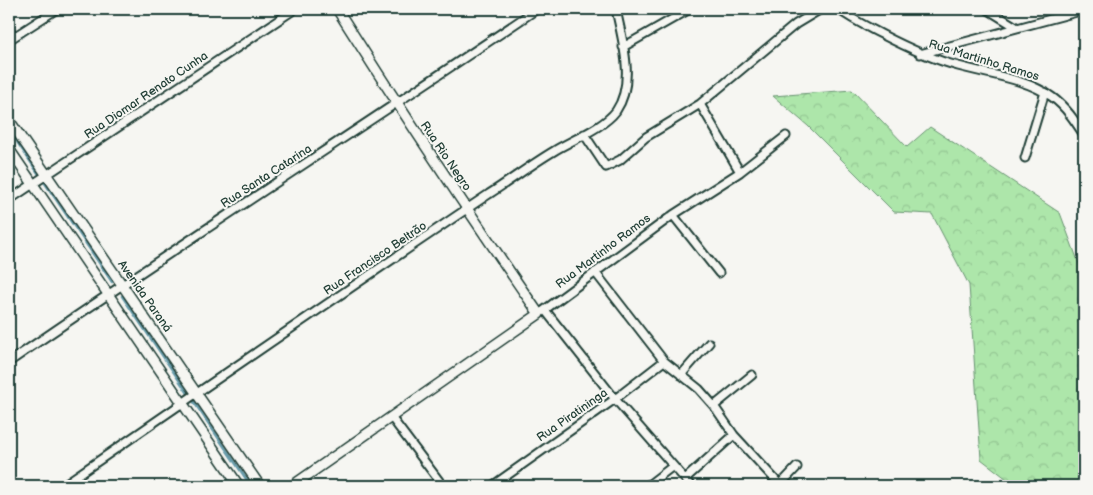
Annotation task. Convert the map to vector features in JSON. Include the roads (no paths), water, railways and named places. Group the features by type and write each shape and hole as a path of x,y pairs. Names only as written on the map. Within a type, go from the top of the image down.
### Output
{"street":[{"path":"9,40 57,9"},
{"name":"Rua Diomar Renato Cunha","path":"9,200 295,9"},
{"name":"Rua Rio Negro","path":"336,9 396,104 467,209 542,312 691,486"},
{"name":"Rua Santa Catarina","path":"9,362 122,284 537,9"},
{"name":"Rua Francisco Beltrão","path":"62,486 467,209 612,115 626,91 623,47 616,9"},
{"path":"623,47 690,9"},
{"path":"584,134 606,167 620,160 646,136 700,104 796,24 821,9"},
{"name":"Rua Martinho Ramos","path":"838,9 864,25 920,54 958,66 1019,81 1045,92 1069,112 1084,134"},
{"path":"987,9 1016,27"},
{"path":"920,54 1084,10"},
{"path":"1025,158 1045,92"},
{"path":"700,104 740,172"},
{"name":"Avenida Paraná","path":"9,120 45,176 122,284 194,395 260,486"},
{"name":"Rua Martinho Ramos","path":"292,486 542,312 673,215 740,172 786,136"},
{"path":"9,149 239,486"},
{"path":"673,215 719,273"},
{"path":"595,272 664,361 699,389 734,434 781,486 797,467"},
{"path":"681,375 709,343"},
{"name":"Rua Piratininga","path":"492,486 615,399 664,361"},
{"path":"714,406 752,375"},
{"path":"391,417 443,486"},
{"path":"685,479 734,434"},
{"path":"647,486 673,466"}],"waterway":[{"path":"9,130 112,282"},
{"path":"122,296 251,486"}]}
